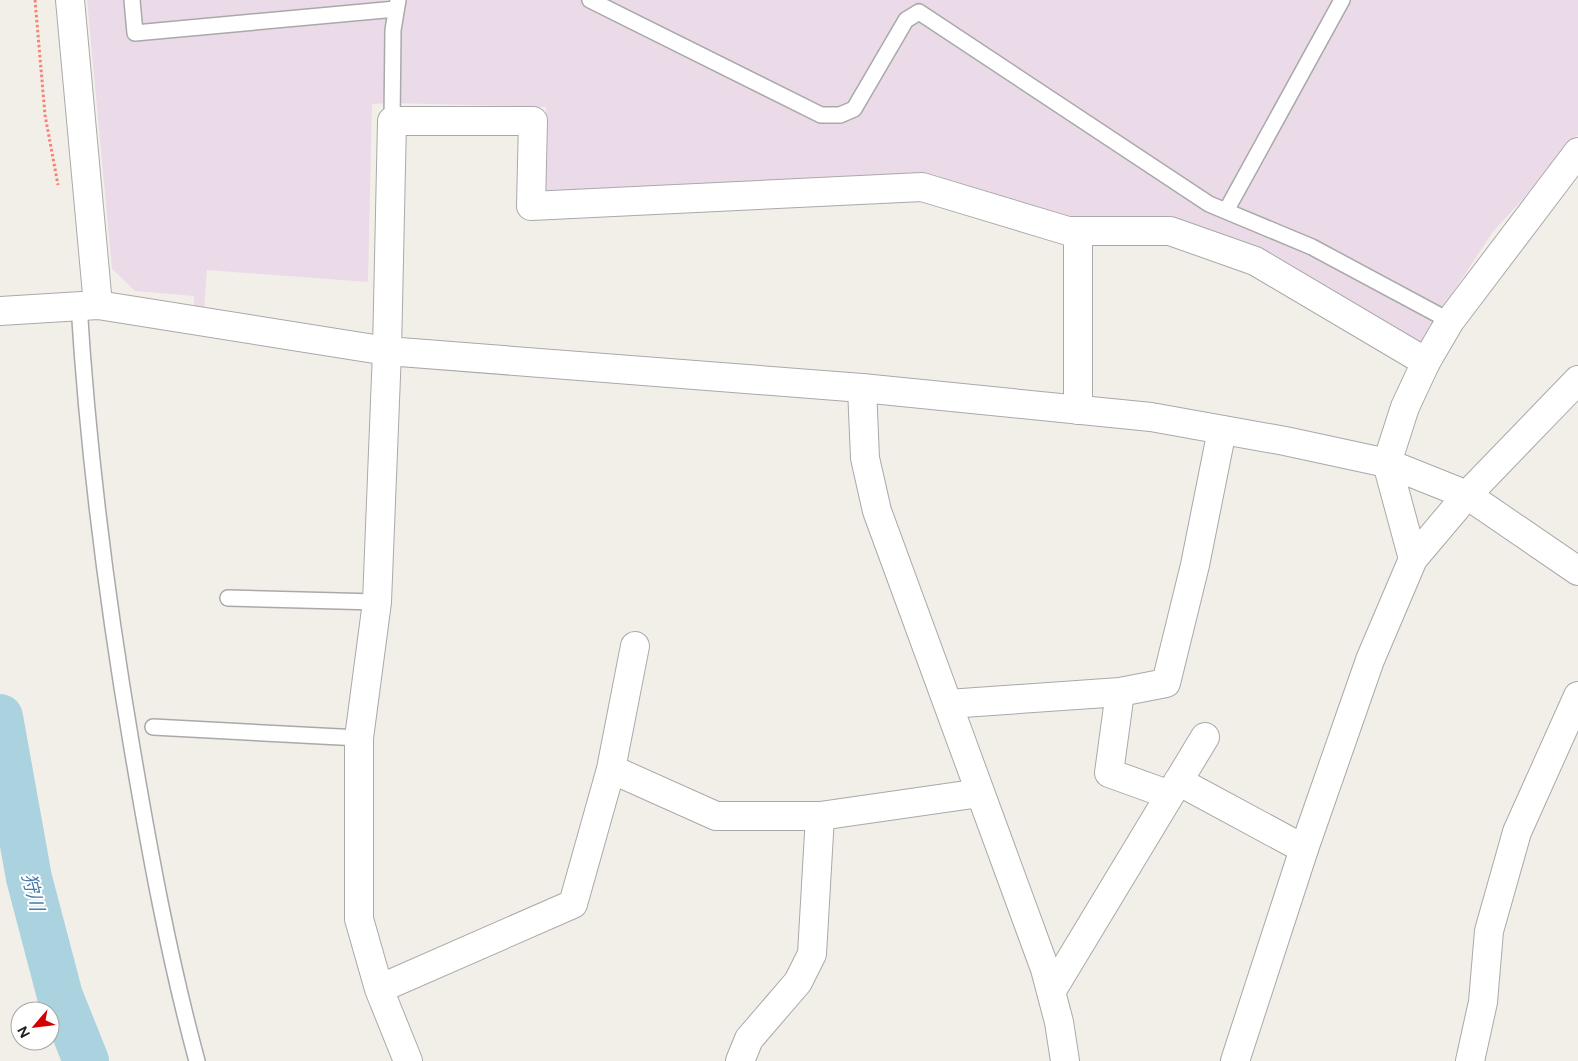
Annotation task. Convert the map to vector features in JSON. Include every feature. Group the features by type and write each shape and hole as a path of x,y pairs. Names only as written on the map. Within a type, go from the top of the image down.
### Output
{"street":[{"path":"70,0 89,305"},
{"path":"408,1061 379,989 359,919 359,738 377,602 392,121 533,121 531,206 922,187 1068,231 1170,231 1256,261 1426,362"},
{"path":"1413,559 1387,462 1405,407 1426,362 1450,321 1578,152"},
{"path":"1078,231 1078,410"},
{"path":"0,311 89,305 386,351 862,388 1152,417 1387,462 1467,495 1578,571"},
{"path":"1235,1061 1304,849 1370,660 1413,559 1467,495 1578,380"},
{"path":"862,388 865,458 877,511 1045,969 1059,1022 1065,1061"},
{"path":"948,704 1120,692 1166,683 1195,565 1222,430"},
{"path":"379,989 573,904 611,769 635,646"},
{"path":"1120,692 1109,773 1174,788 1304,849"},
{"path":"1470,1061 1483,1002 1489,932 1517,832 1578,696"},
{"path":"1051,992 1205,737"},
{"path":"611,769 716,816 820,816 980,793"},
{"path":"740,1061 749,1039 798,982 812,954 820,816"}],"lane":[{"path":"132,0 135,33 397,4 393,30 392,121"},
{"path":"590,0 821,115 840,116 854,109 906,20 919,12 1209,204 1312,247 1450,321"},
{"path":"1226,211 1342,0"},
{"path":"89,305 85,396 97,515 124,703 152,863 181,1003 197,1061"},
{"path":"228,598 377,602"},
{"path":"153,727 359,738"}],"path":[{"path":"35,0 45,115 59,191"}],"shaded area":[{"path":"87,0 1578,0 1578,135 1492,233 1438,315 1423,344 1405,343 1249,249 1155,216 1082,220 919,174 551,195 545,190 541,180 546,107 372,104 368,282 207,270 204,309 194,309 194,296 135,291 112,269"}],"waterway":[{"name":"狩川","path":"0,717 29,878 60,996 86,1061"}]}
